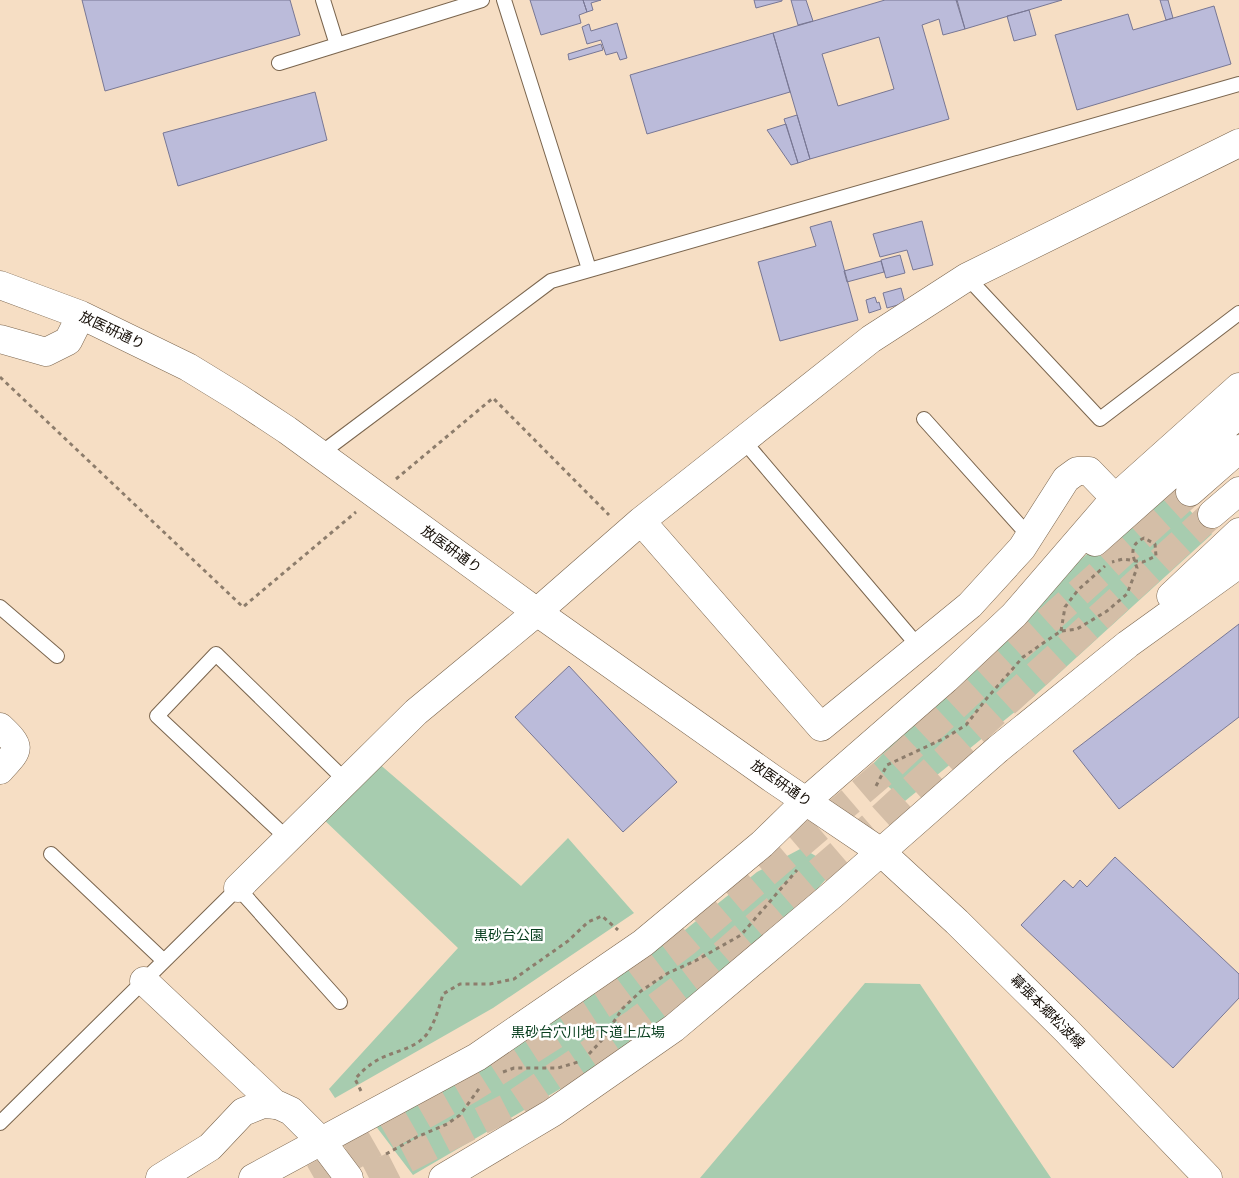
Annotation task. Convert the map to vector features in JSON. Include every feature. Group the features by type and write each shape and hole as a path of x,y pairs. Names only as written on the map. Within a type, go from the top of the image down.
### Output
{"street":[{"path":"238,888 416,712 537,612 634,527 871,339 967,277 1239,143"},
{"name":"放医研通り","path":"0,285 81,316 188,367 280,425 537,612 806,802 881,852"},
{"path":"0,339 46,352 68,341 81,316"},
{"path":"1014,615 1115,498 1239,387"},
{"path":"254,1178 476,1057 643,943 762,844 806,802 946,679 1014,615 1239,414"},
{"path":"1190,492 1239,449"},
{"path":"634,527 820,727 970,605 1022,548 1066,478 1077,471 1089,471 1115,498"},
{"path":"1212,514 1239,491"},
{"path":"1128,644 1170,596 1239,532"},
{"path":"443,1178 552,1113 674,1028 881,852 998,749 1128,644 1239,564"},
{"path":"0,727 14,740 16,747 15,754 0,770"},
{"name":"幕張本郷松波線","path":"881,852 956,922 1066,1030 1208,1178"},
{"path":"144,981 276,1105"},
{"path":"160,1178 210,1147 243,1112 263,1104 276,1105 291,1111 322,1142 349,1178"}],"lane":[{"path":"323,0 337,45"},
{"path":"279,63 482,0"},
{"path":"504,0 589,269"},
{"path":"320,454 551,280 1239,84"},
{"path":"967,277 1100,419 1239,313"},
{"path":"924,419 1029,536"},
{"path":"743,440 919,647"},
{"path":"0,607 57,656"},
{"path":"288,839 158,716 216,654 346,781"},
{"path":"51,854 164,961"},
{"path":"0,1123 238,888 340,1002"}],"path":[{"path":"0,377 243,607 493,398 634,527"},
{"path":"876,786 887,765 945,738 966,725 1023,657 1061,631 1077,629 1107,611 1127,594 1137,568 1134,561 1132,549 1136,542 1144,538 1155,544 1156,556 1143,562 1134,561 1123,559 1108,563 1088,581 1065,608 1061,631"},
{"path":"496,1076 514,1068 558,1068 583,1060 602,1040 622,1009 641,991 668,973 696,961 741,935 797,870"},
{"path":"364,1097 355,1079 365,1068 376,1061 410,1047 426,1035 435,1018 443,994 460,984 490,984 514,979 568,941 588,922 602,916 619,930"},
{"path":"386,1154 417,1137 447,1124 460,1115 480,1087 488,1082"}],"green space":[{"path":"1165,484 1212,534 1032,698 905,801 868,769 1008,625"},
{"name":"黒砂台公園","path":"377,762 521,886 568,838 634,913 493,1008 335,1098 329,1089 458,948 320,816"},
{"name":"黒砂台穴川地下道上広場","path":"802,848 828,863 827,878 803,905 645,1033 606,1062 413,1175 375,1125 621,969 680,934 757,872"},
{"path":"865,983 920,984 1051,1178 700,1178"}],"building":[{"path":"82,0 290,0 300,35 105,91"},
{"path":"530,0 583,0 587,12 579,15 581,23 541,35"},
{"path":"583,0 601,0 591,3 593,10 587,12"},
{"path":"754,0 782,0 782,1 756,8"},
{"path":"791,0 806,0 813,21 798,25"},
{"path":"885,0 957,0 965,29 943,35 939,19 922,25 949,119 810,159 773,33","holes":["879,37 894,89 838,106 822,54"]},
{"path":"956,0 1062,0 965,29"},
{"path":"1160,0 1168,0 1173,18 1166,20"},
{"path":"1214,6 1231,64 1077,110 1055,35 1128,14 1133,30"},
{"path":"1029,10 1036,35 1014,41 1007,16"},
{"path":"617,23 627,58 620,60 617,52 606,55 601,40 587,44 582,27 589,24 591,31"},
{"path":"773,33 790,92 647,134 630,75"},
{"path":"601,44 603,50 569,60 568,54"},
{"path":"315,92 327,140 178,186 163,133"},
{"path":"797,115 810,159 798,163 784,119"},
{"path":"786,124 798,163 791,165 767,130"},
{"path":"831,221 858,320 780,341 758,262 816,246 810,227"},
{"path":"922,221 933,265 913,270 907,250 880,257 873,234"},
{"path":"900,255 905,273 886,278 881,260"},
{"path":"881,261 884,272 847,282 844,271"},
{"path":"901,288 905,303 887,308 883,293"},
{"path":"875,297 881,309 869,313 866,300"},
{"path":"1239,624 1239,717 1119,809 1073,751"},
{"path":"569,666 677,782 623,832 515,717"},
{"path":"1115,857 1239,974 1239,998 1173,1068 1021,925 1064,880 1073,888 1080,880 1087,887"}],"tunnel":[{"path":"314,1178 472,1088 608,1001 686,942 890,767 1190,492"},
{"path":"369,1178 514,1104 636,1022 707,968 876,822 1212,514"}]}
